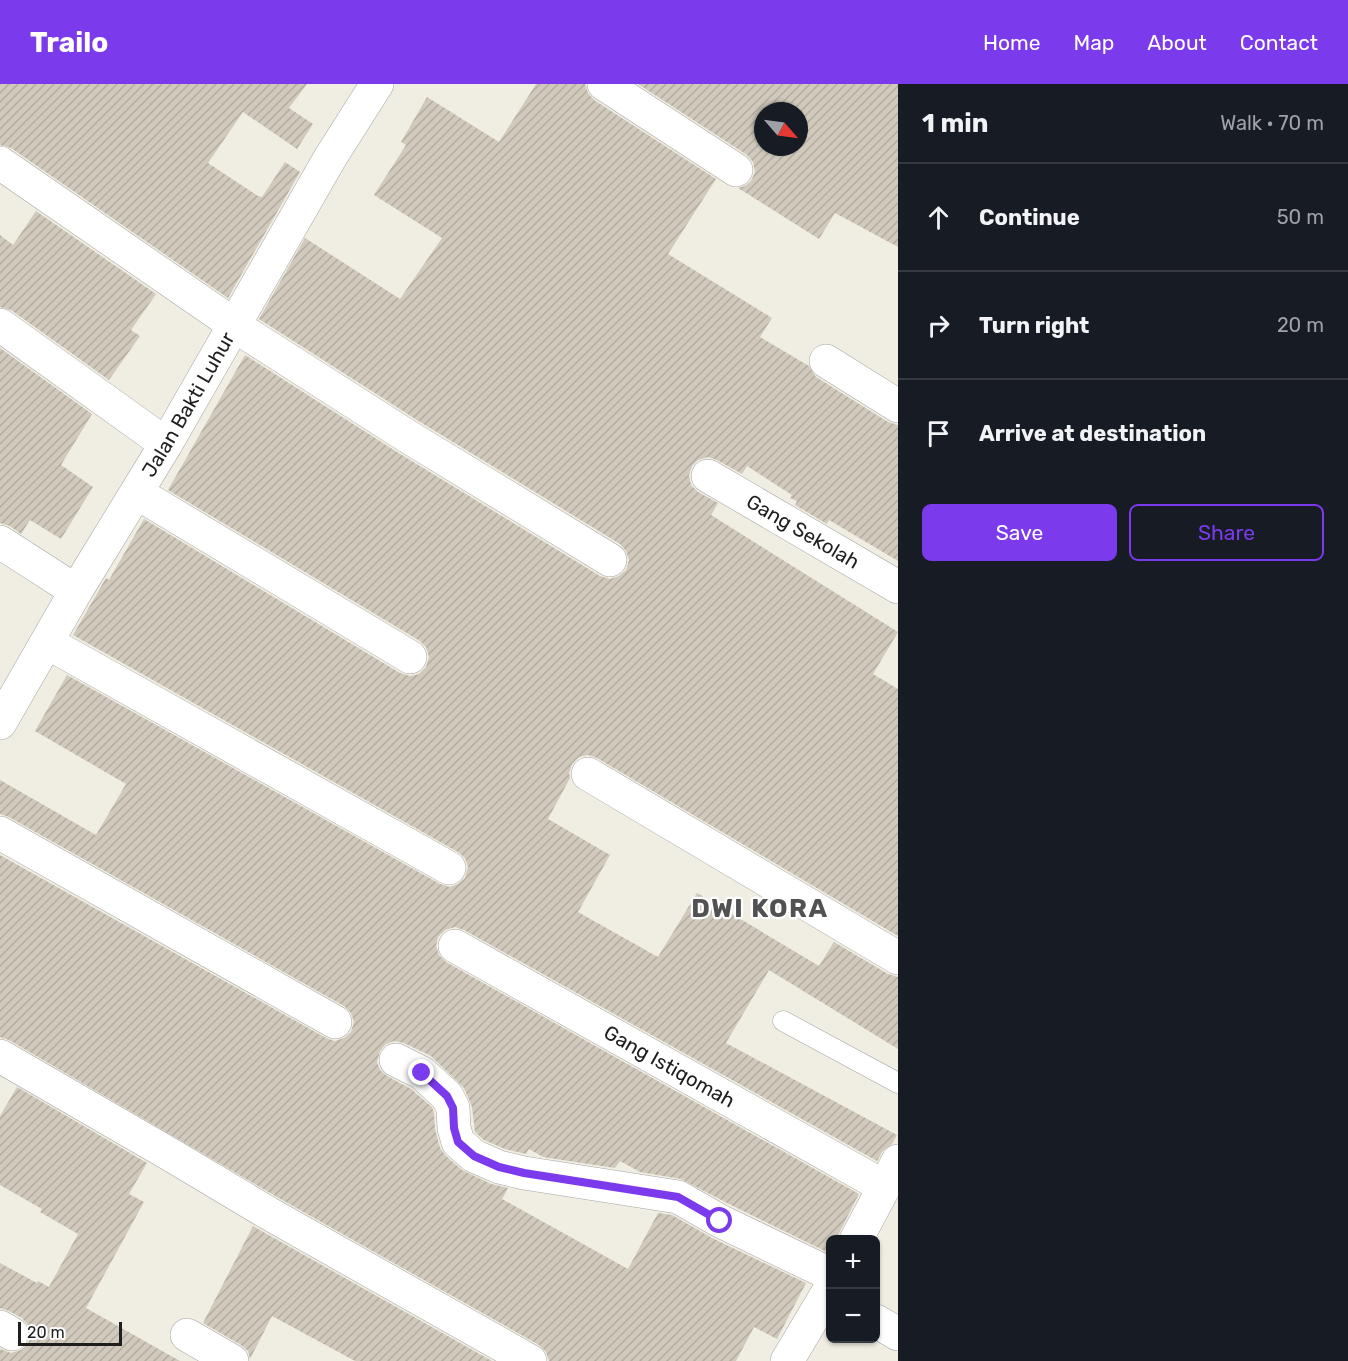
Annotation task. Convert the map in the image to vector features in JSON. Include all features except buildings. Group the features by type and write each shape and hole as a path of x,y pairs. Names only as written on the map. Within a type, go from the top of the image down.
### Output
{"street":[{"name":"Jalan Bakti Luhur","path":"0,723 76,591 166,444 330,158 377,84"},
{"path":"604,84 736,170"},
{"path":"0,163 233,325 407,436 610,560"},
{"path":"0,325 166,444"},
{"path":"826,361 898,406"},
{"name":"Gang Sekolah","path":"708,476 898,587"},
{"path":"137,493 410,657"},
{"path":"0,542 76,591"},
{"path":"48,643 449,868"},
{"path":"588,774 898,958"},
{"path":"0,833 334,1022"},
{"name":"Gang Istiqomah","path":"455,946 891,1173"},
{"path":"0,1056 268,1214 530,1361"},
{"path":"396,1060 422,1073 447,1096 453,1108 454,1128 458,1142 474,1156 499,1167 524,1173 678,1197 826,1286"},
{"path":"858,1235 891,1173"},
{"path":"787,1361 829,1289"},
{"path":"880,1323 898,1334"},
{"path":"187,1335 232,1361"}],"lane":[{"path":"783,1021 898,1083"}],"district":[{"name":"DWI KORA","path":"760,908"}],"route":[{"path":"422,1073 447,1096 453,1108 454,1128 458,1142 474,1156 499,1167 524,1173 678,1197 720,1221"}]}
